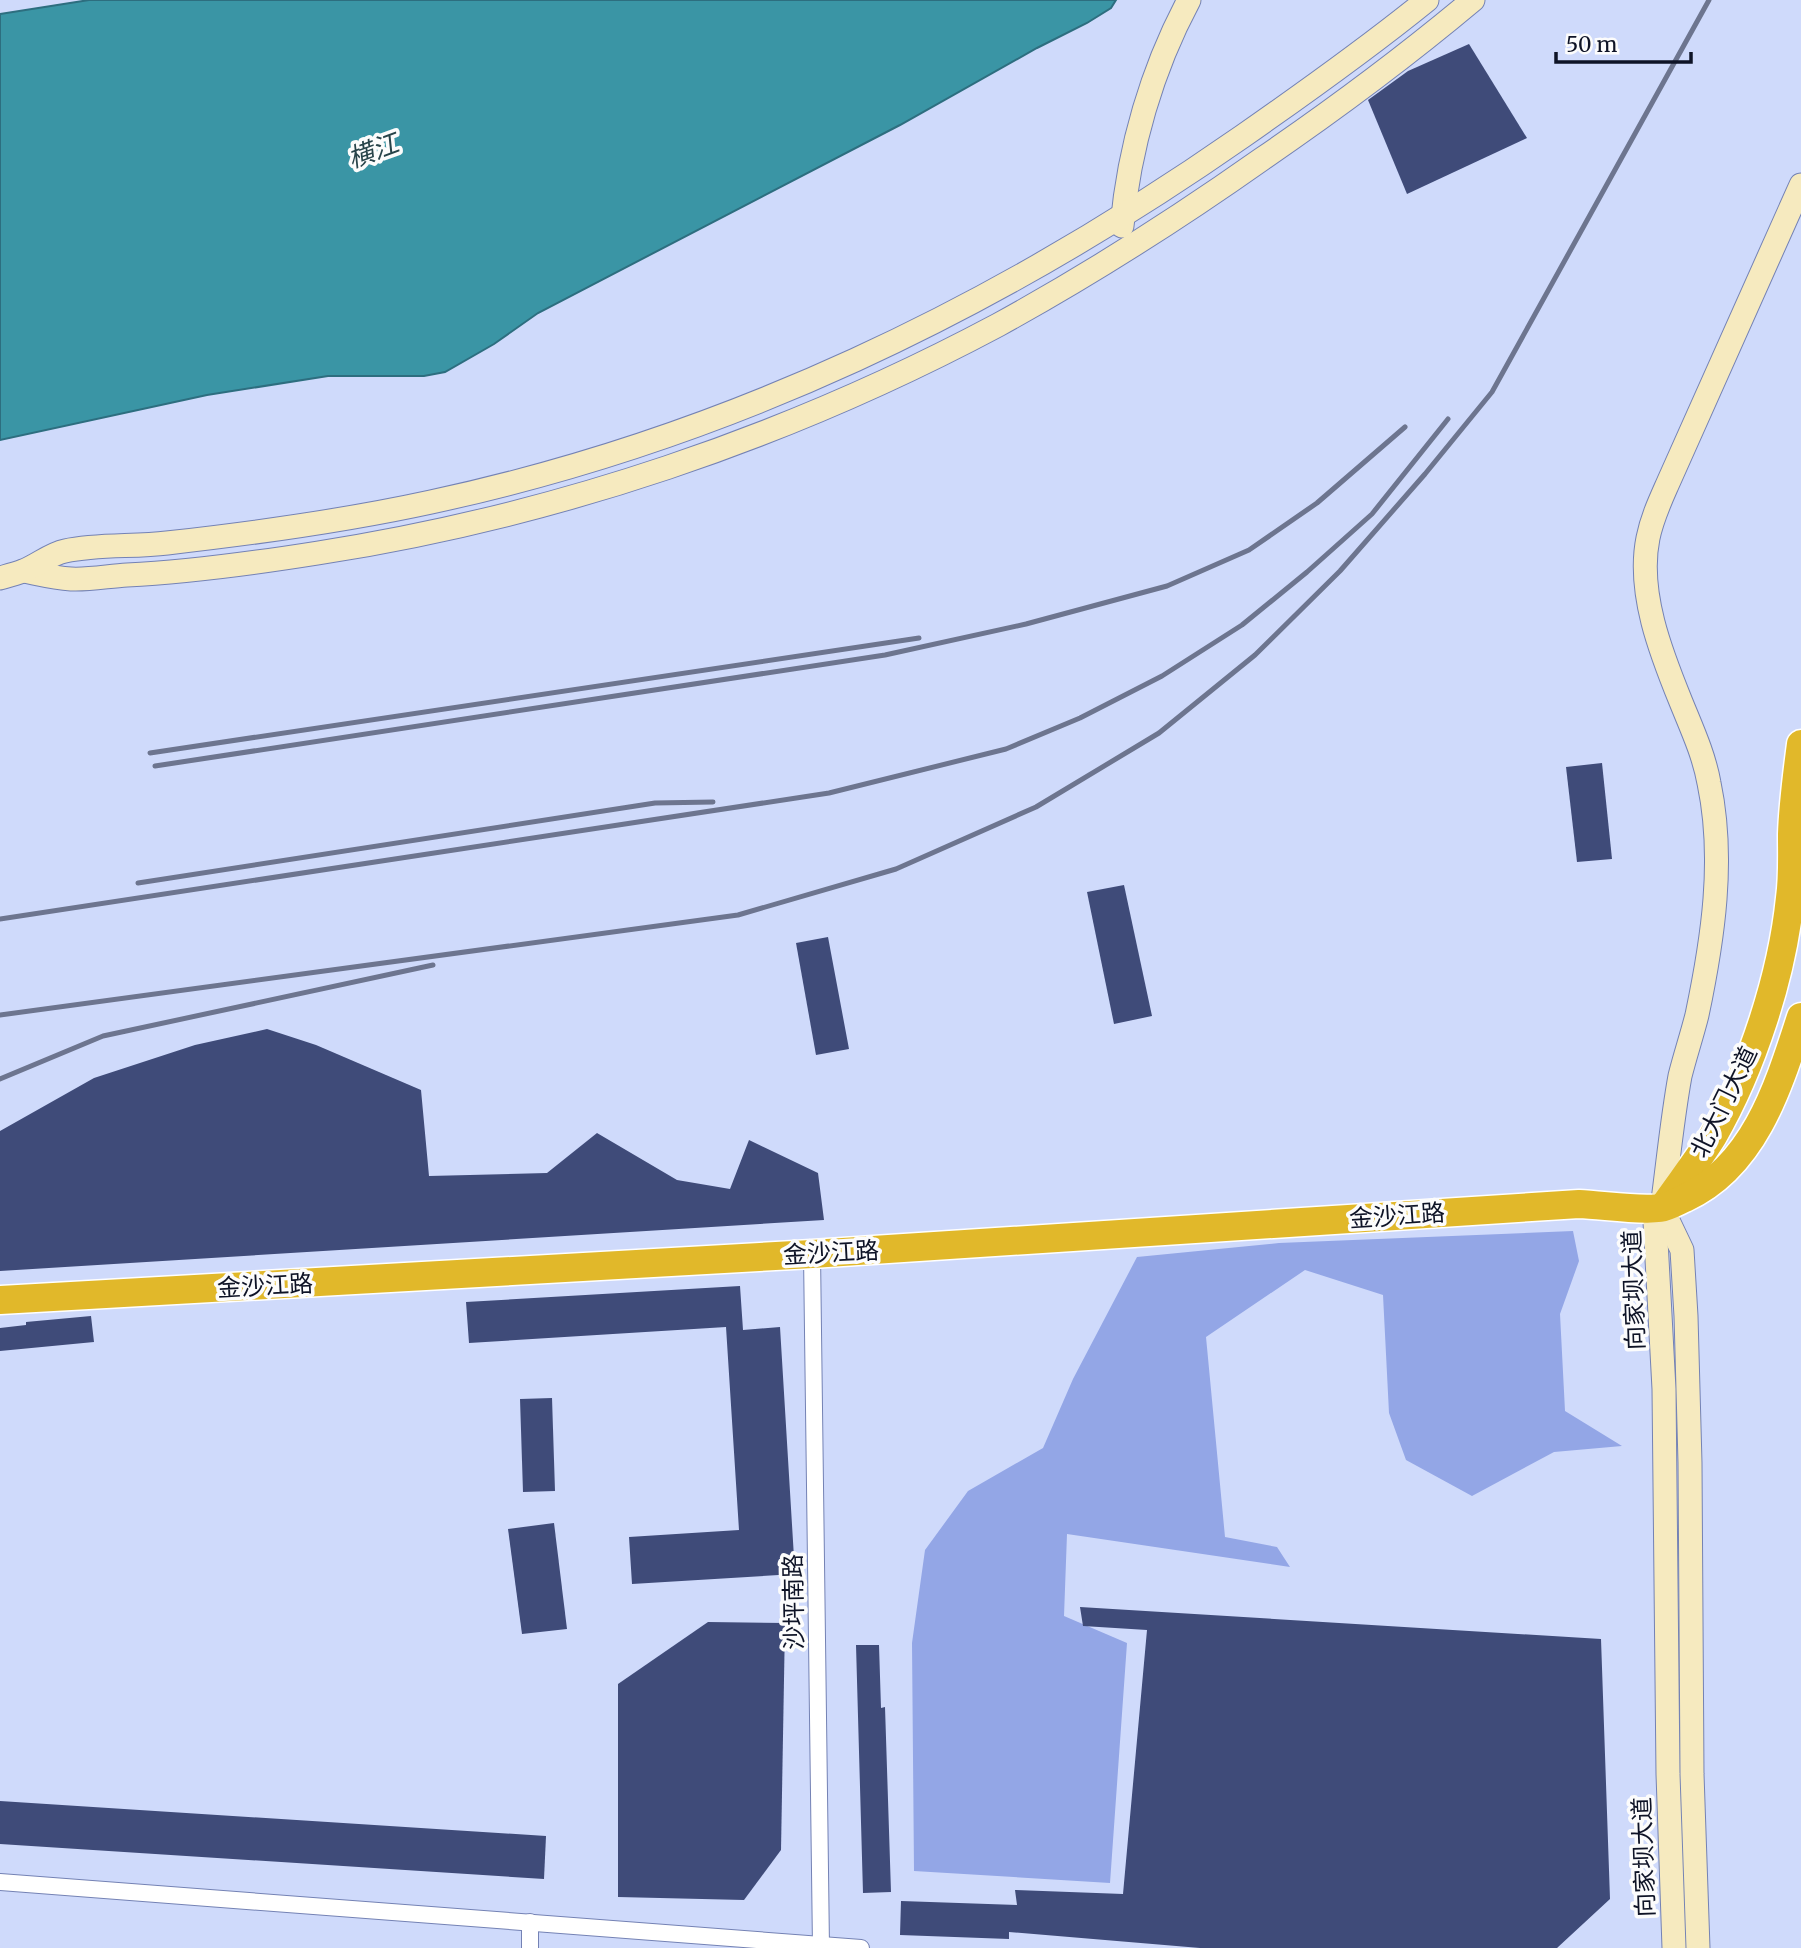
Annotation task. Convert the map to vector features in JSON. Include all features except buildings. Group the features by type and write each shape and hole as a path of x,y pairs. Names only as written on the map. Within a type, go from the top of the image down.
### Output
{"highway":[{"name":"北大门大道","path":"1662,1208 1718,1126 1738,1083 1769,997 1788,916 1794,797 1801,744"},
{"name":"北大门大道","path":"1662,1208 1710,1184 1729,1168 1744,1150 1766,1110 1801,1017"},
{"name":"金沙江路","path":"0,1300 871,1251 1579,1204 1662,1208"}],"main road":[{"path":"1120,253 1124,207 1138,133 1152,85 1189,0"},
{"path":"0,578 24,571 62,551 161,544 256,533 432,502 527,479 653,441 736,412 878,351 983,298 1124,207 1212,158 1368,47 1426,0"},
{"path":"24,571 72,579 164,573 260,562 438,531 600,489 747,440 879,384 998,325 1120,253 1207,197 1351,97 1473,0"},
{"path":"1662,1208 1681,1076 1696,1018 1711,937 1716,838 1712,800 1702,755 1667,664 1652,613 1646,574 1647,545 1652,523 1668,483 1801,185"},
{"name":"向家坝大道","path":"1662,1208 1656,1222 1664,1401 1668,1774 1674,1948"},
{"name":"向家坝大道","path":"1662,1208 1682,1250 1686,1316 1692,1774 1698,1948"}],"street":[{"name":"沙坪南路","path":"812,1254 821,1946"},
{"path":"0,1882 530,1922 667,1940 861,1948"},
{"path":"530,1922 530,1948"}],"shaded area":[{"path":"1573,1231 1579,1261 1560,1314 1565,1411 1622,1446 1554,1452 1472,1496 1406,1460 1389,1413 1383,1295 1305,1270 1206,1337 1225,1537 1277,1547 1290,1567 1067,1534 1064,1616 1127,1643 1110,1883 914,1871 912,1643 925,1550 968,1491 1043,1448 1073,1379 1137,1257 1279,1243"}],"water":[{"name":"横江","path":"89,0 1116,0 1111,8 1087,23 900,125 538,313 494,344 445,372 424,376 328,376 207,395 0,440 0,14"}],"railway":[{"path":"0,1015 738,915 896,869 1036,807 1159,733 1255,655 1340,571 1425,474 1492,392 1709,0"},
{"path":"0,919 829,793 1006,749 1080,718 1162,676 1242,625 1372,514 1448,419"},
{"path":"155,766 885,655 1026,624 1167,586 1249,550 1317,503 1405,427"},
{"path":"150,753 919,638"},
{"path":"138,883 655,803 713,802"},
{"path":"0,1079 103,1036 433,965"}]}
